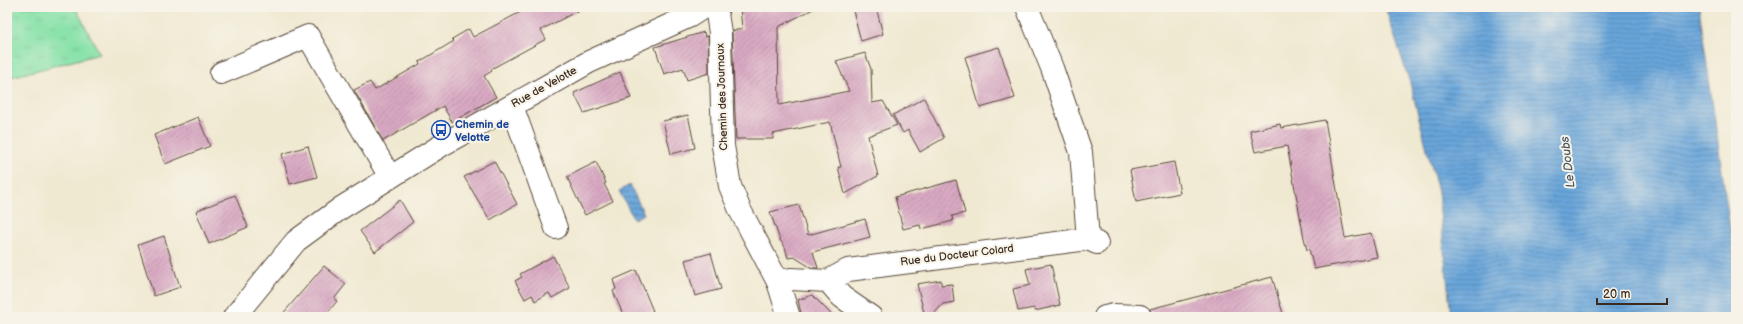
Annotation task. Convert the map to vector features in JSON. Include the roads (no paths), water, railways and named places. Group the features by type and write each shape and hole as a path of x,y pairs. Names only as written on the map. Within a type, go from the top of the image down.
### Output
{"street":[{"name":"Rue de Velotte","path":"234,317 296,242 340,208 390,177 589,62 690,16 704,7"},
{"name":"Chemin des Journaux","path":"716,7 720,33 723,146 730,186 740,210 778,282 789,317"},
{"name":"Rue du Docteur Colard","path":"778,282 791,279 828,280 848,270 1093,241 1081,152 1052,68 1027,7"},
{"path":"221,73 308,36 390,177"},
{"path":"512,106 556,228"},
{"path":"828,280 842,297 871,317"},
{"path":"1105,317 1114,315 1140,317"}],"water":[{"name":"Le Doubs","path":"1385,7 1699,7 1733,250 1736,286 1736,317 1451,317 1438,192 1410,83"},
{"path":"630,185 644,214 634,219 619,191"}],"place":[{"name":"Chemin de Velotte","path":"441,130"}]}
